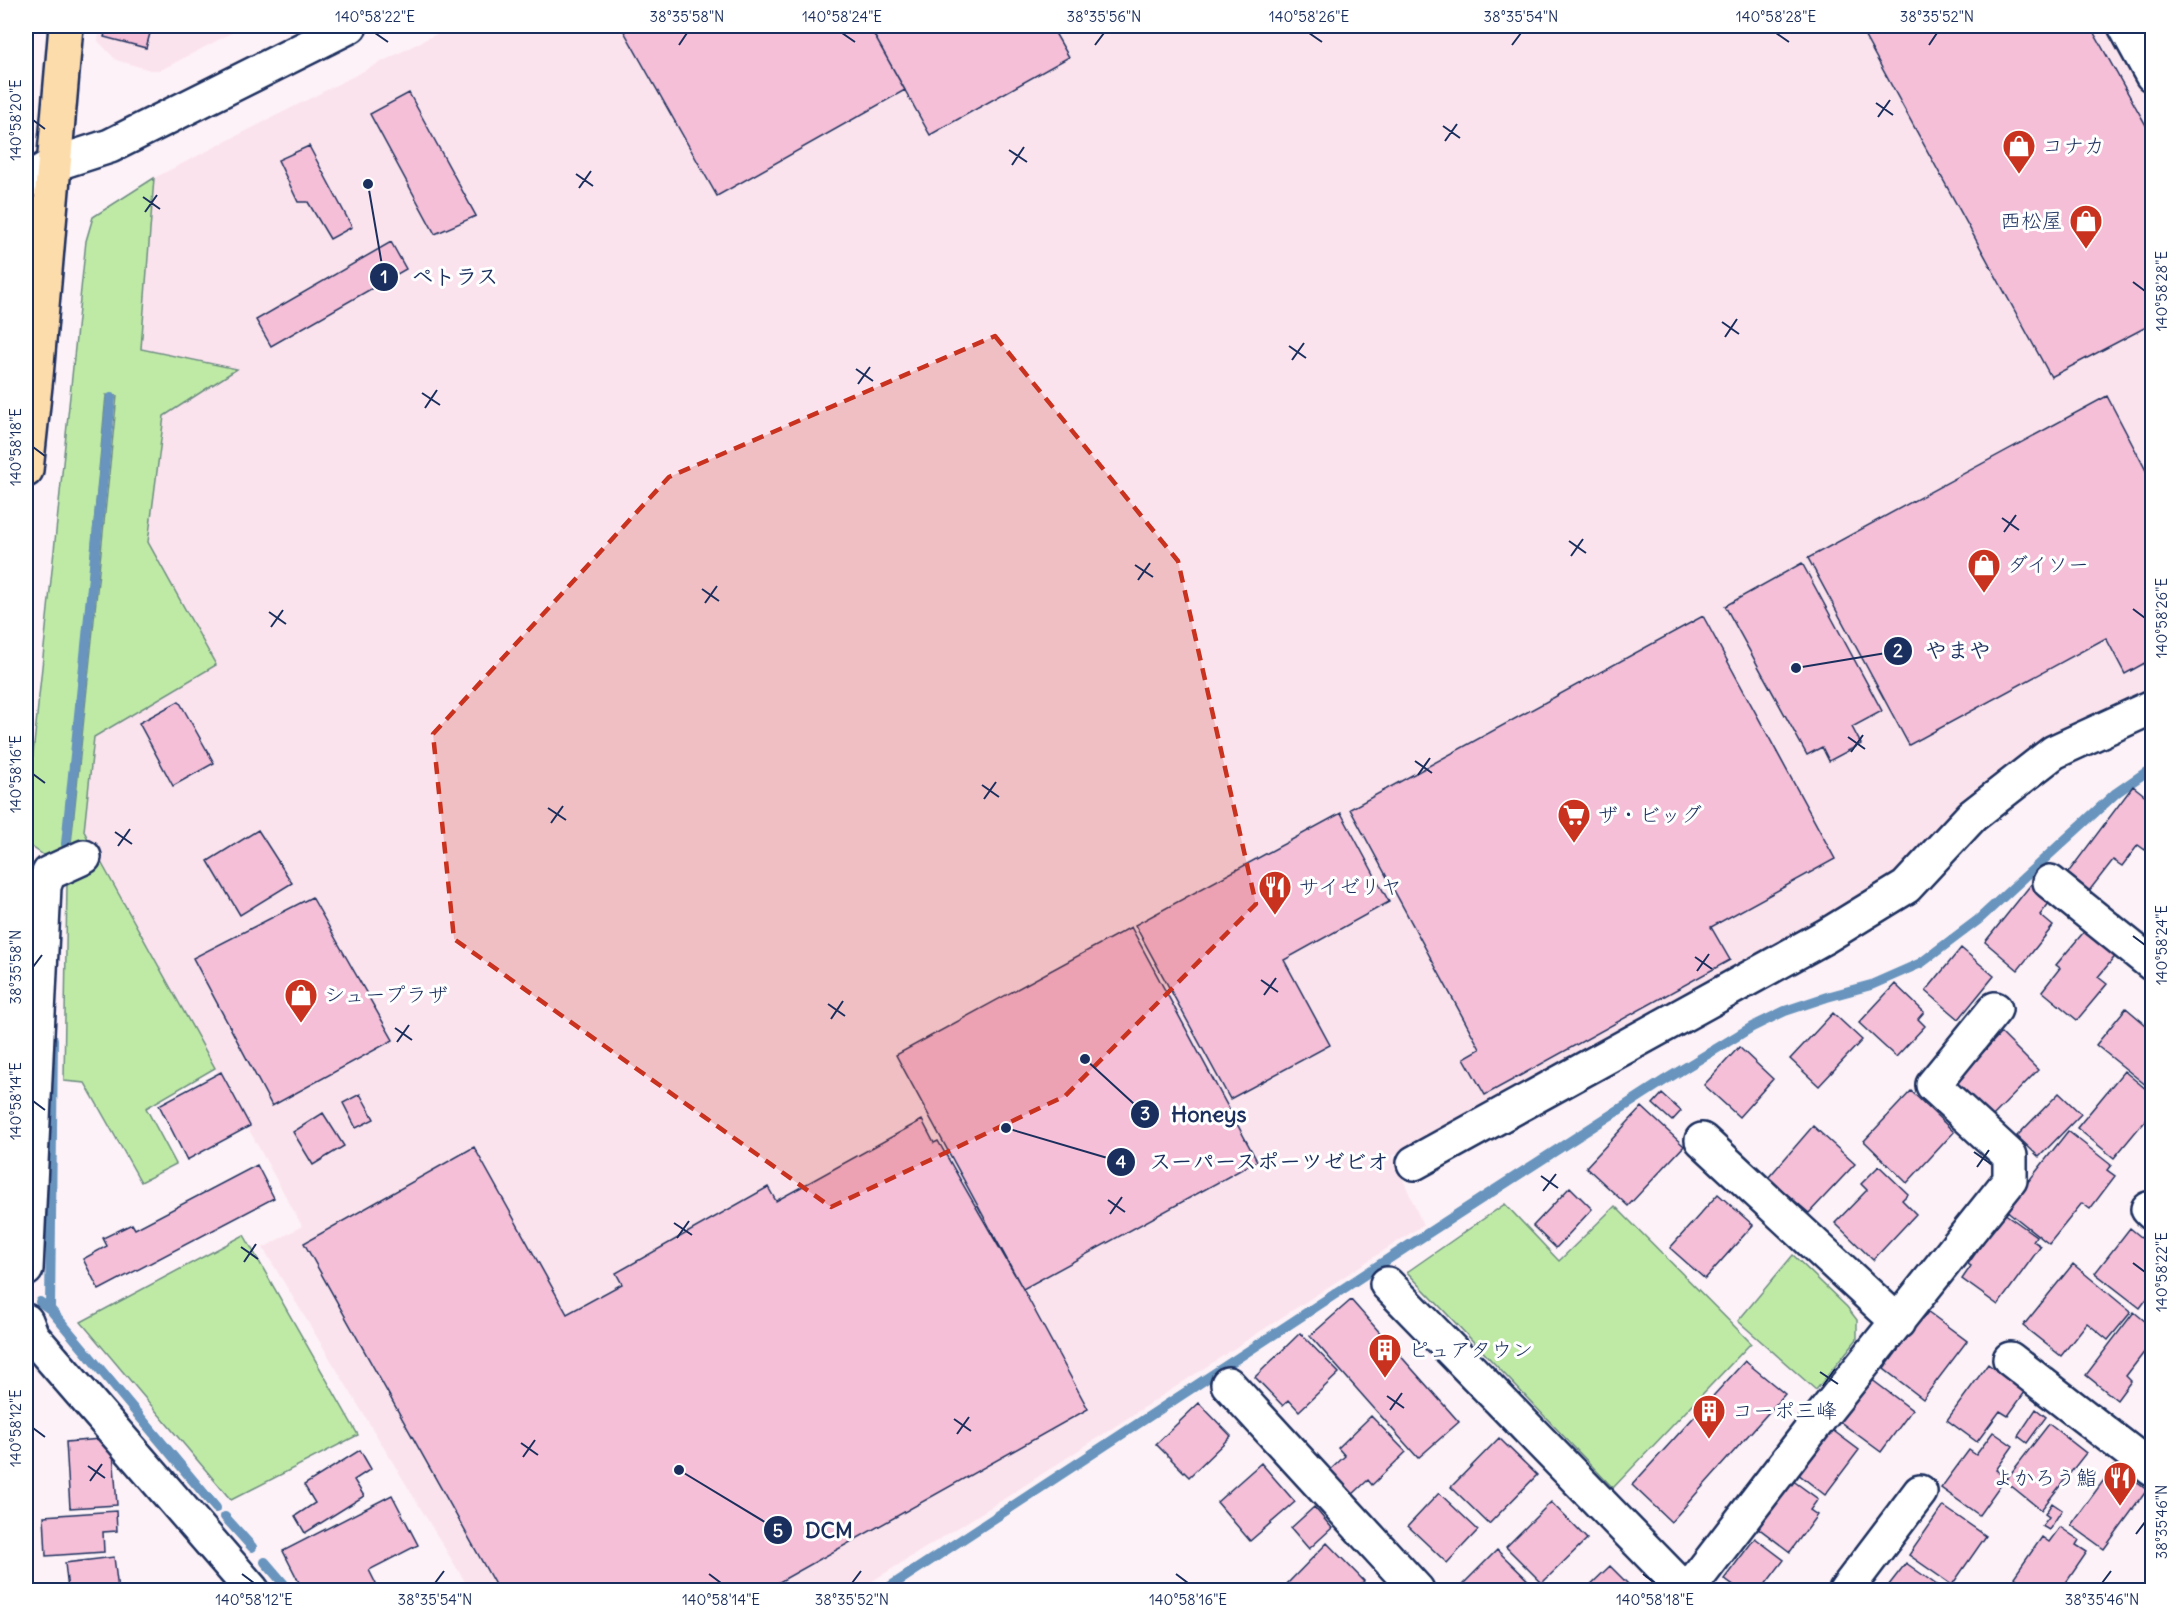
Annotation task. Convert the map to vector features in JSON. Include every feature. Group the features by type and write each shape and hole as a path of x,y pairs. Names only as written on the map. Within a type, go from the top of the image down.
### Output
{"highway":[{"path":"26,470 66,26"}],"street":[{"path":"26,181 54,164 110,146 350,26"},
{"path":"2125,26 2152,75"},
{"path":"1414,1163 1826,936 1906,887 1972,816 2054,752 2152,707"},
{"path":"26,1269 44,886 49,873 84,857"},
{"path":"2050,882 2152,964"},
{"path":"1387,1284 1687,1590 2010,1180 2010,1156 1934,1085 1995,1009"},
{"path":"1702,1140 1898,1322"},
{"path":"26,1321 32,1336 252,1590"},
{"path":"2010,1359 2152,1469"},
{"path":"1228,1384 1417,1590"},
{"path":"1846,1590 1920,1492"}],"highlighted area":[{"path":"995,336 1178,561 1256,904 1065,1096 831,1207 454,939 433,734 669,477"}],"shaded area":[{"path":"100,26 245,26 161,70 150,70 116,60 98,41"},
{"path":"452,26 2116,26 2152,87 2152,707 2054,752 2010,763 1966,796 1916,854 1881,888 1393,1156 1423,1225 1004,1499 858,1590 470,1590 263,1248 302,1226 84,831 94,737 216,665 148,542 164,416 237,369 141,349 154,178"}],"green space":[{"path":"154,178 141,349 237,369 164,416 148,542 216,665 94,737 84,831 88,839 48,858 26,843 26,822 86,241 93,217","holes":["106,395 117,396 71,844 64,846"]},
{"path":"101,862 215,1068 146,1108 176,1164 141,1182 85,1083 64,1081 67,883"},
{"path":"1505,1204 1559,1261 1615,1206 1751,1343 1613,1488 1407,1272"},
{"path":"244,1235 358,1435 231,1500 81,1322"},
{"path":"1793,1255 1847,1307 1857,1320 1857,1339 1816,1390 1738,1321"}],"building":[{"path":"107,26 152,26 146,48 104,37"},
{"path":"621,26 869,26 905,90 717,196"},
{"path":"869,26 1051,26 1069,57 930,135"},
{"path":"1859,26 2090,26 2152,136 2152,324 2051,377"},
{"path":"409,93 476,216 435,234 370,114"},
{"path":"309,146 352,227 330,239 308,202 298,202 278,160"},
{"path":"391,242 406,269 271,346 256,320"},
{"path":"2107,396 2152,482 2152,659 2125,674 2106,638 1909,745 1808,558"},
{"path":"1802,563 1882,711 1852,727 1861,744 1829,761 1822,747 1807,755 1725,606"},
{"path":"1703,616 1835,859 1711,927 1730,960 1485,1095 1464,1058 1480,1049 1350,809"},
{"path":"179,701 214,763 173,786 139,723"},
{"path":"2133,786 2152,801 2152,840 2145,850 2138,845 2122,866 2113,860 2089,891 2067,874"},
{"path":"1341,813 1389,902 1284,960 1330,1045 1230,1099 1135,925"},
{"path":"258,830 292,883 240,915 208,861"},
{"path":"2033,882 2053,898 2040,915 2053,926 2018,970 1985,942"},
{"path":"312,897 393,1040 272,1106 193,958"},
{"path":"1131,927 1257,1161 1023,1289 896,1055"},
{"path":"2088,927 2118,953 2098,977 2107,984 2077,1020 2042,991 2060,968 2056,965"},
{"path":"1961,948 1994,976 1959,1019 1926,991"},
{"path":"1895,984 1924,1012 1918,1019 1925,1026 1896,1057 1859,1023"},
{"path":"2126,1008 2152,1030 2152,1090 2096,1045"},
{"path":"1833,1013 1862,1040 1819,1086 1790,1059"},
{"path":"2001,1033 2038,1070 1991,1118 1955,1082"},
{"path":"1739,1047 1773,1079 1739,1117 1704,1085"},
{"path":"2124,1071 2152,1094 2152,1112 2114,1158 2077,1128"},
{"path":"221,1072 250,1126 187,1160 159,1105"},
{"path":"1911,1091 1954,1132 1907,1183 1864,1141"},
{"path":"2059,1093 2081,1114 2039,1157 2017,1136"},
{"path":"360,1094 374,1119 356,1128 343,1103"},
{"path":"1662,1094 1681,1111 1672,1121 1653,1104"},
{"path":"1642,1107 1684,1146 1628,1206 1586,1167"},
{"path":"323,1113 344,1146 313,1165 293,1132"},
{"path":"922,1120 934,1143 938,1141 1023,1289 1088,1409 765,1590 498,1590 304,1243 474,1147 567,1314 622,1284 616,1273 768,1187 776,1201"},
{"path":"1813,1126 1855,1164 1809,1213 1768,1178"},
{"path":"2068,1131 2111,1165 2107,1170 2115,1176 2090,1209 2082,1203 2049,1244 2006,1210"},
{"path":"257,1165 274,1198 99,1290 83,1259 107,1246 103,1238 132,1224 135,1229"},
{"path":"1879,1166 1908,1194 1902,1200 1916,1214 1873,1260 1835,1223 1867,1190 1861,1184"},
{"path":"1570,1187 1592,1209 1556,1248 1533,1226"},
{"path":"1718,1194 1753,1225 1705,1279 1670,1248"},
{"path":"2004,1213 2036,1236 2033,1241 2041,1246 1998,1305 1962,1279 1971,1266 1968,1264"},
{"path":"2130,1228 2152,1246 2152,1292 2140,1308 2095,1273"},
{"path":"2073,1264 2131,1312 2108,1340 2087,1323 2061,1356 2023,1326"},
{"name":"ピュアタウン","path":"1351,1300 1459,1422 1418,1458 1310,1336"},
{"path":"1927,1311 1967,1341 1923,1399 1884,1369"},
{"path":"2134,1312 2152,1327 2152,1342 2126,1376 2131,1381 2117,1400 2086,1375"},
{"path":"1300,1333 1339,1373 1299,1411 1289,1400 1283,1406 1255,1377"},
{"name":"コーポ三峰","path":"1745,1361 1785,1394 1671,1522 1632,1485"},
{"path":"1988,1364 2025,1392 2008,1416 2000,1411 1977,1442 1947,1420"},
{"path":"1871,1379 1912,1410 1881,1452 1839,1421"},
{"path":"1199,1403 1231,1436 1189,1477 1156,1444"},
{"path":"2036,1409 2046,1417 2027,1443 2018,1436"},
{"path":"1371,1416 1406,1452 1372,1485 1368,1480 1352,1495 1329,1471 1345,1456 1338,1448"},
{"path":"2049,1424 2086,1453 2041,1510 2005,1481"},
{"path":"2152,1428 2152,1441 2146,1436"},
{"path":"1831,1429 1859,1450 1825,1495 1797,1473"},
{"path":"1993,1432 2013,1446 1996,1470 2006,1477 1979,1515 1941,1488 1969,1450 1976,1455"},
{"path":"112,1438 117,1505 70,1508 66,1442"},
{"path":"1499,1438 1537,1475 1489,1524 1451,1487"},
{"path":"360,1450 371,1469 354,1480 364,1496 305,1533 295,1516 315,1503 304,1485"},
{"path":"1261,1463 1295,1502 1250,1541 1217,1502"},
{"path":"2114,1466 2147,1490 2104,1549 2071,1525"},
{"path":"1792,1480 1818,1499 1810,1510 1817,1515 1790,1552 1757,1527"},
{"path":"1439,1493 1478,1530 1447,1563 1408,1526"},
{"path":"392,1495 418,1545 369,1570 379,1590 303,1590 283,1551"},
{"path":"1551,1502 1587,1539 1542,1583 1506,1547"},
{"path":"2052,1503 2062,1510 2049,1530 2042,1526 2049,1517 2045,1514"},
{"path":"1943,1506 1986,1536 1952,1585 1909,1555"},
{"path":"1314,1507 1332,1528 1309,1549 1291,1528"},
{"path":"116,1511 117,1531 103,1532 104,1552 46,1556 44,1516"},
{"path":"2060,1527 2079,1540 2076,1545 2087,1552 2061,1590 2055,1590 2049,1586 2045,1590 2033,1590 2014,1577 2042,1537 2049,1542"},
{"path":"1755,1538 1784,1560 1761,1590 1739,1590 1724,1579"},
{"path":"1327,1543 1364,1581 1354,1590 1292,1590 1286,1585"},
{"path":"1497,1550 1538,1590 1458,1589"},
{"path":"114,1557 118,1590 68,1590 65,1563"},
{"path":"1906,1563 1941,1588 1939,1590 1885,1590"},
{"path":"1610,1566 1634,1590 1585,1590"},
{"path":"2003,1583 2014,1590 1998,1590"},
{"path":"962,1585 966,1590 954,1590"}],"waterway":[{"path":"66,844 111,398"},
{"path":"885,1590 1405,1248 1665,1080 1752,1027 1785,1011 1871,985 1921,963 1978,920 2116,793 2152,768"},
{"path":"50,1309 53,1039"},
{"path":"40,1302 50,1309 216,1508"},
{"path":"225,1517 252,1547"},
{"path":"265,1562 289,1590"}],"place":[{"name":"コナカ","path":"2019,175"},
{"name":"ペトラス","path":"368,184"},
{"name":"西松屋","path":"2086,250"},
{"name":"ダイソー","path":"1984,594"},
{"name":"やまや","path":"1796,668"},
{"name":"ザ・ビッグ","path":"1574,844"},
{"name":"サイゼリヤ","path":"1275,916"},
{"name":"シュープラザ","path":"301,1024"},
{"name":"Honeys","path":"1085,1059"},
{"name":"スーパースポーツゼビオ","path":"1006,1128"},
{"name":"ピュアタウン","path":"1385,1379"},
{"name":"コーポ三峰","path":"1709,1440"},
{"name":"DCM","path":"679,1470"},
{"name":"よかろう鮨","path":"2120,1507"}]}
